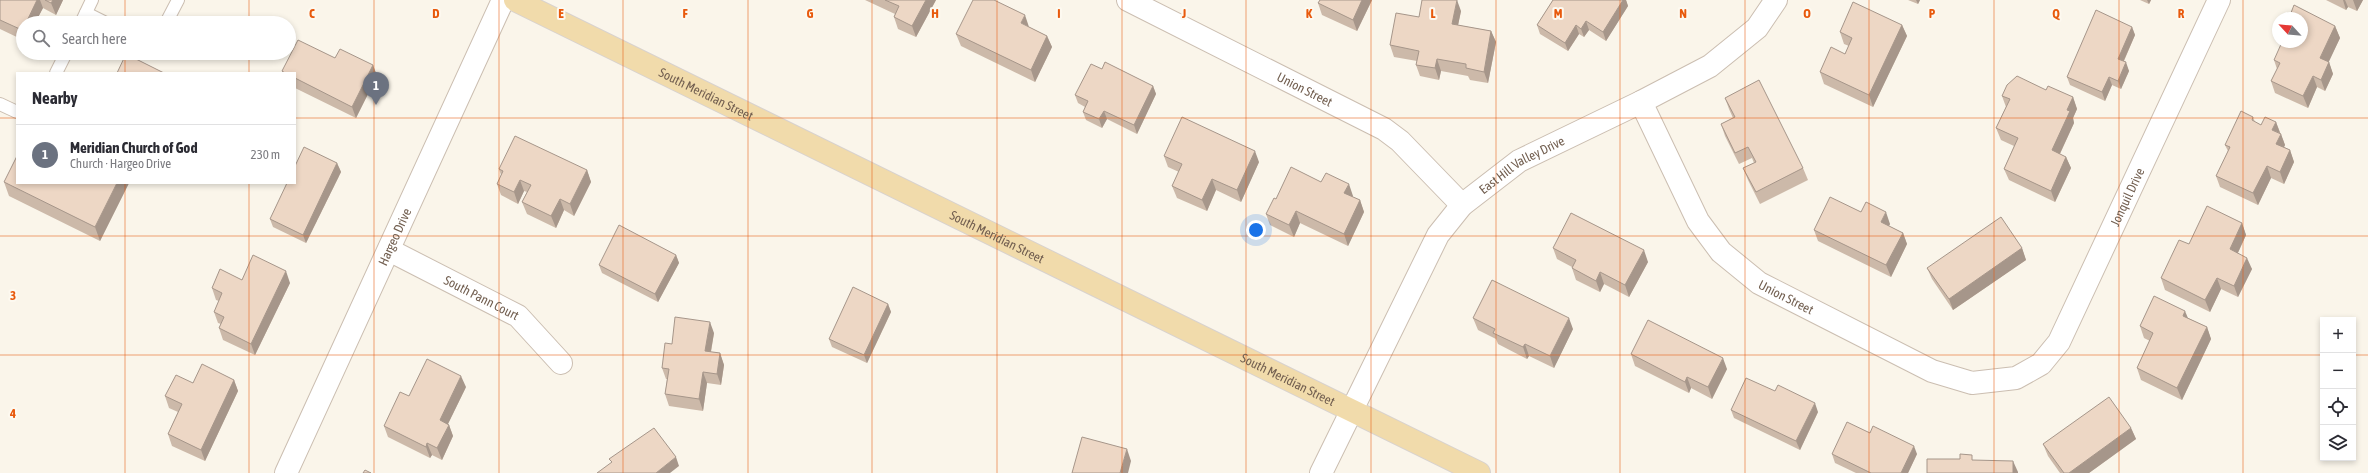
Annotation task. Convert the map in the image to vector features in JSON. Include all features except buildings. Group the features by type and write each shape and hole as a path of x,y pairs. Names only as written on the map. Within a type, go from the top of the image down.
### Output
{"main road":[{"name":"South Meridian Street","path":"515,0 1480,473"}],"street":[{"name":"Hargeo Drive","path":"286,473 503,0"},
{"name":"Union Street","path":"1128,0 1384,129 1400,141 1462,205"},
{"name":"East Hill Valley Drive","path":"1321,473 1438,235 1462,205 1519,161 1641,102 1710,66 1757,28 1776,0"},
{"name":"Jonquil Drive","path":"2016,378 2041,364 2059,342 2220,0"},
{"name":"Union Street","path":"1641,102 1698,221 1722,252 1759,283 1932,371 1972,383 2016,378"},
{"name":"South Pann Court","path":"389,250 518,316 561,363"}],"lane":[{"path":"84,16 92,0"},
{"path":"170,16 178,0"},
{"path":"56,72 62,60"},
{"path":"0,104 16,112"}],"place":[{"name":"Meridian Church of God","path":"376,105"}]}
